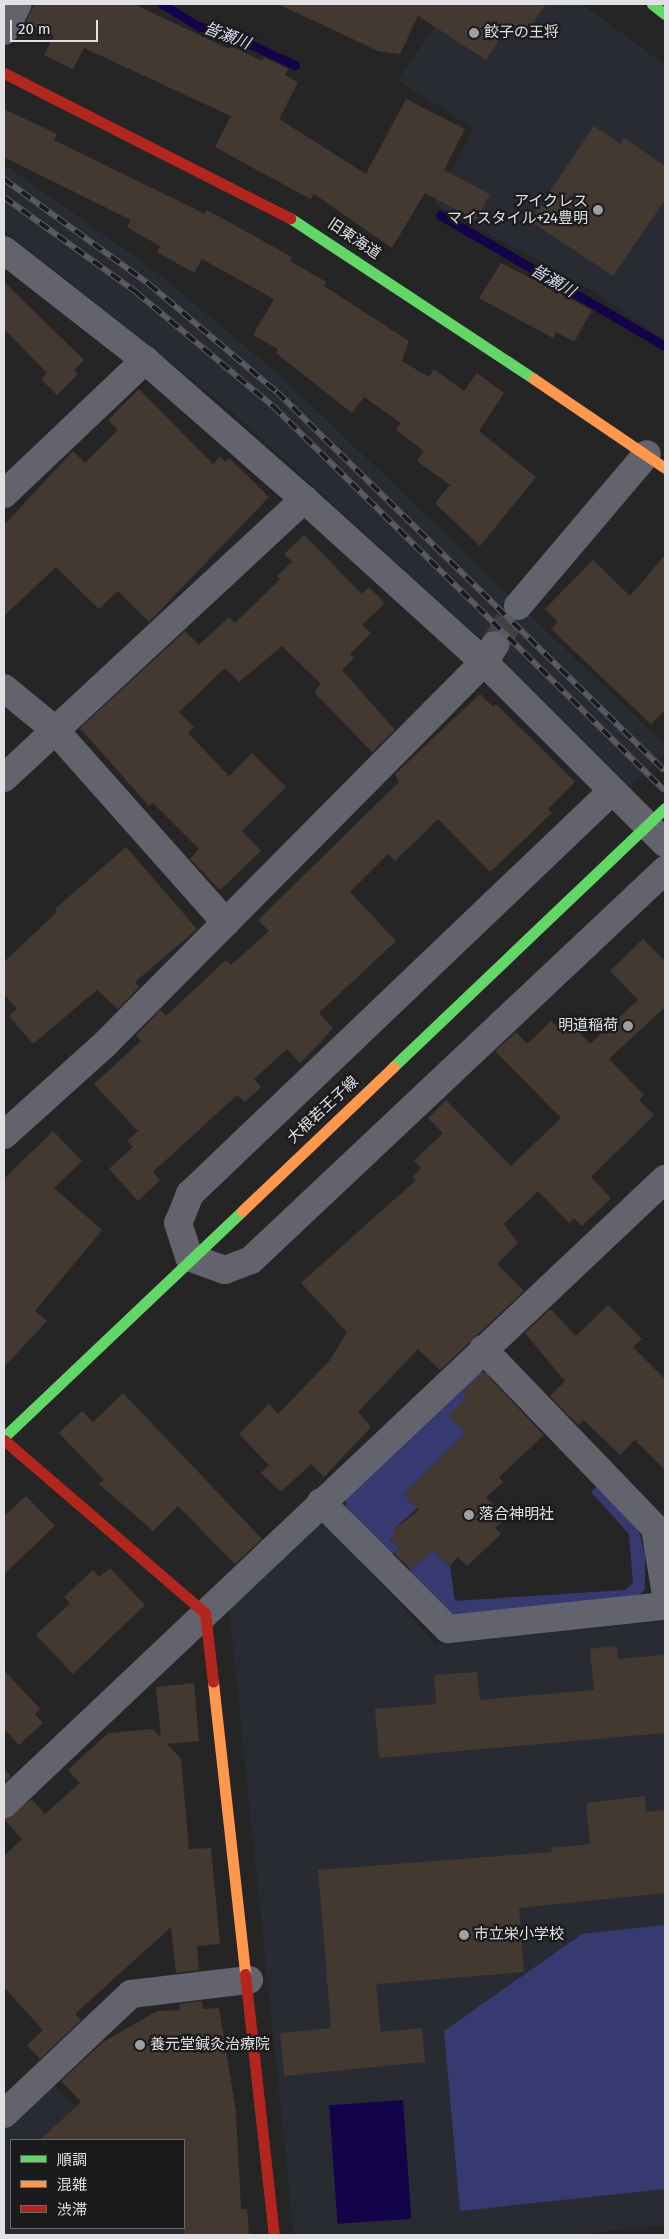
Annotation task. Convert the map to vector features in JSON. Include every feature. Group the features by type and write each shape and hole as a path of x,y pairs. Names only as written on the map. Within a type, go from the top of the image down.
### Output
{"main road":[{"path":"652,4 665,14"},
{"name":"旧東海道","path":"4,74 147,142 314,230 656,461"},
{"name":"大根若王子線","path":"4,1439 189,1257 665,808"},
{"path":"4,1439 205,1613 248,1980 274,2235"}],"street":[{"path":"4,31 18,4"},
{"path":"4,250 145,360 304,499 489,654 614,793 665,843"},
{"path":"4,494 145,360"},
{"path":"518,606 656,461"},
{"path":"4,778 54,729 304,499"},
{"path":"4,1135 106,1043 489,654"},
{"path":"4,688 54,729 226,923"},
{"path":"614,793 190,1194 178,1223 189,1257 225,1270 251,1260 665,870"},
{"path":"4,1804 321,1502 665,1179"},
{"path":"483,1349 660,1523 665,1589"},
{"path":"321,1502 448,1629 665,1606"},
{"path":"4,2114 131,1994 248,1980"}],"shaded area":[{"path":"451,4 582,4 665,65 665,340 587,288 434,204 473,128 398,80"},
{"path":"4,164 160,275 284,379 665,745 665,752 631,787 506,663 507,650 489,632 484,637 476,635 231,411 4,230"},
{"path":"479,1373 492,1373 449,1415 466,1433 404,1494 417,1508 393,1530 397,1534 390,1540 400,1548 391,1555 346,1507 346,1495"},
{"path":"597,1486 638,1528 645,1554 645,1589 635,1599 448,1616 408,1572 432,1550 450,1566 455,1601 625,1590 633,1583 629,1534 591,1492"},
{"name":"市立栄小学校","path":"316,1525 328,1526 436,1644 665,1621 665,2225 573,2235 294,2235 229,1609"},
{"path":"665,1925 665,2189 460,2211 444,2031 582,1934"},
{"path":"53,2083 106,2139 10,2139 10,2229 185,2229 185,2224 196,2235 4,2235 4,2129"},
{"path":"403,2100 411,2219 337,2224 329,2105"}],"building":[{"path":"34,4 134,4 229,49 231,46 262,61 264,57 288,69 285,75 298,82 279,119 366,174 406,99 465,129 444,170 490,194 476,220 425,193 392,248 314,194 310,199 215,147 231,116 84,48 73,69 44,55 54,36 26,22"},
{"path":"278,4 546,4 524,36 508,26 486,60 418,16 400,54 378,51"},
{"path":"4,109 57,134 54,140 205,214 207,210 292,257 290,261 326,282 324,286 409,341 402,361 429,377 434,369 464,391 477,373 504,393 479,431 536,477 480,546 435,503 450,485 417,461 424,451 396,430 401,423 364,397 352,413 276,353 278,349 253,335 274,299 202,259 194,273 157,252 160,246 127,227 131,220 4,157"},
{"name":"アイクレス マイスタイル+24豊明","path":"594,126 621,144 624,138 665,166 665,200 613,276 530,221"},
{"path":"501,263 592,310 574,342 556,332 553,338 479,298"},
{"path":"4,282 84,360 74,370 78,374 57,395 41,379 47,373 4,329"},
{"path":"139,389 213,464 220,456 225,462 229,458 269,497 149,622 118,591 99,609 56,567 4,616 4,525 73,451 85,463 118,430 108,420"},
{"path":"304,535 362,594 369,587 385,603 362,625 371,633 350,654 354,658 342,670 395,730 372,752 314,692 321,684 282,646 239,682 225,668 179,712 194,727 188,733 229,776 252,753 286,787 242,831 261,851 220,890 190,859 199,849 153,803 149,806 80,728 185,631 199,645 229,617 235,623 280,579 277,576 292,562 284,554"},
{"path":"665,555 665,710 651,724 551,629 558,622 545,609 593,560 630,596"},
{"path":"480,694 493,707 496,704 575,782 548,809 552,813 490,872 438,819 395,861 388,854 350,892 396,941 319,1013 333,1028 318,1045 300,1063 287,1049 254,1079 261,1087 245,1102 237,1095 153,1172 160,1180 138,1201 109,1169 133,1147 127,1141 138,1131 94,1084 141,1041 136,1035 160,1010 166,1016 226,960 231,965 269,931 258,920 399,782 395,774"},
{"path":"126,847 197,929 135,982 139,987 118,1009 97,990 33,1044 9,1016 17,1009 4,994 4,962 57,912 55,909"},
{"path":"643,939 665,961 665,1007 609,1059 644,1095 639,1100 654,1115 591,1177 611,1198 582,1226 574,1218 569,1223 538,1191 504,1224 518,1243 497,1264 524,1291 440,1370 418,1349 358,1412 371,1427 324,1477 311,1464 281,1492 261,1473 269,1465 239,1434 269,1404 278,1414 330,1360 347,1332 301,1283 416,1180 413,1177 421,1168 414,1161 443,1133 428,1118 446,1100 511,1166 561,1118 495,1051 516,1032 527,1044 551,1021 556,1026 564,1017 590,1044 638,1000 610,971"},
{"path":"53,1131 82,1161 54,1188 102,1230 35,1311 47,1321 4,1367 4,1179"},
{"path":"608,1305 642,1339 633,1347 665,1379 665,1470 635,1440 620,1455 584,1420 579,1425 566,1413 550,1396 565,1381 525,1333 550,1309 576,1336"},
{"path":"484,1372 544,1435 499,1477 503,1482 486,1498 508,1517 495,1528 501,1534 467,1566 458,1557 450,1566 432,1550 411,1570 394,1553 400,1548 390,1539 397,1534 393,1530 419,1510 404,1494 466,1433 448,1415 467,1397 462,1392"},
{"path":"123,1393 262,1539 235,1564 178,1506 153,1531 99,1484 104,1480 59,1433 82,1411 93,1422"},
{"path":"26,1496 55,1526 4,1574 4,1516"},
{"path":"110,1568 145,1605 73,1674 36,1635 70,1603 64,1597 93,1570 99,1577"},
{"path":"617,1646 618,1659 665,1655 665,1733 379,1758 375,1709 436,1704 434,1675 477,1672 480,1700 594,1690 590,1649"},
{"path":"4,1670 40,1709 35,1714 43,1723 19,1745 4,1729"},
{"path":"194,1683 199,1741 167,1744 181,1759 189,1849 211,1848 220,1944 197,1946 199,1970 176,1973 171,1927 75,2014 81,2020 40,2059 27,2045 43,2030 4,1987 4,1856 22,1839 4,1819 32,1799 45,1814 80,1783 68,1770 108,1733 153,1729 161,1738 156,1687"},
{"path":"4,1768 11,1776 4,1783"},
{"path":"645,1796 646,1812 665,1810 665,1893 519,1908 524,1972 376,1984 381,2032 422,2028 425,2062 284,2076 280,2033 331,2028 318,1870 552,1852 551,1848 590,1844 586,1803"},
{"path":"202,2001 203,2009 219,2008 236,2112 241,2209 247,2209 249,2235 184,2235 185,2139 41,2139 81,2102 61,2081 103,2042 157,2011 180,2010 179,2004"}],"waterway":[{"name":"皆瀬川","path":"162,4 200,27 217,29 295,65"},
{"name":"皆瀬川","path":"440,215 665,346"}],"tunnel":[{"path":"495,645 518,606"}],"railway":[{"path":"4,179 149,284 277,392 665,771"},
{"path":"4,197 136,292 273,406 665,791"}],"traffic: fast":[{"path":"652,4 665,14"},
{"path":"290,218 534,379"},
{"path":"393,1067 665,808"},
{"path":"4,1437 242,1211"}],"traffic: slow":[{"path":"534,379 665,468"},
{"path":"242,1211 393,1067"},
{"path":"213,1682 245,1974"}],"traffic: jam":[{"path":"4,73 290,218"},
{"path":"4,1440 205,1613 213,1682"},
{"path":"245,1974 274,2235"}],"place":[{"name":"餃子の王将","path":"474,33"},
{"name":"アイクレス マイスタイル+24豊明","path":"598,210"},
{"name":"明道稲荷","path":"628,1026"},
{"name":"落合神明社","path":"469,1515"},
{"name":"市立栄小学校","path":"464,1935"},
{"name":"養元堂鍼灸治療院","path":"140,2045"}]}
